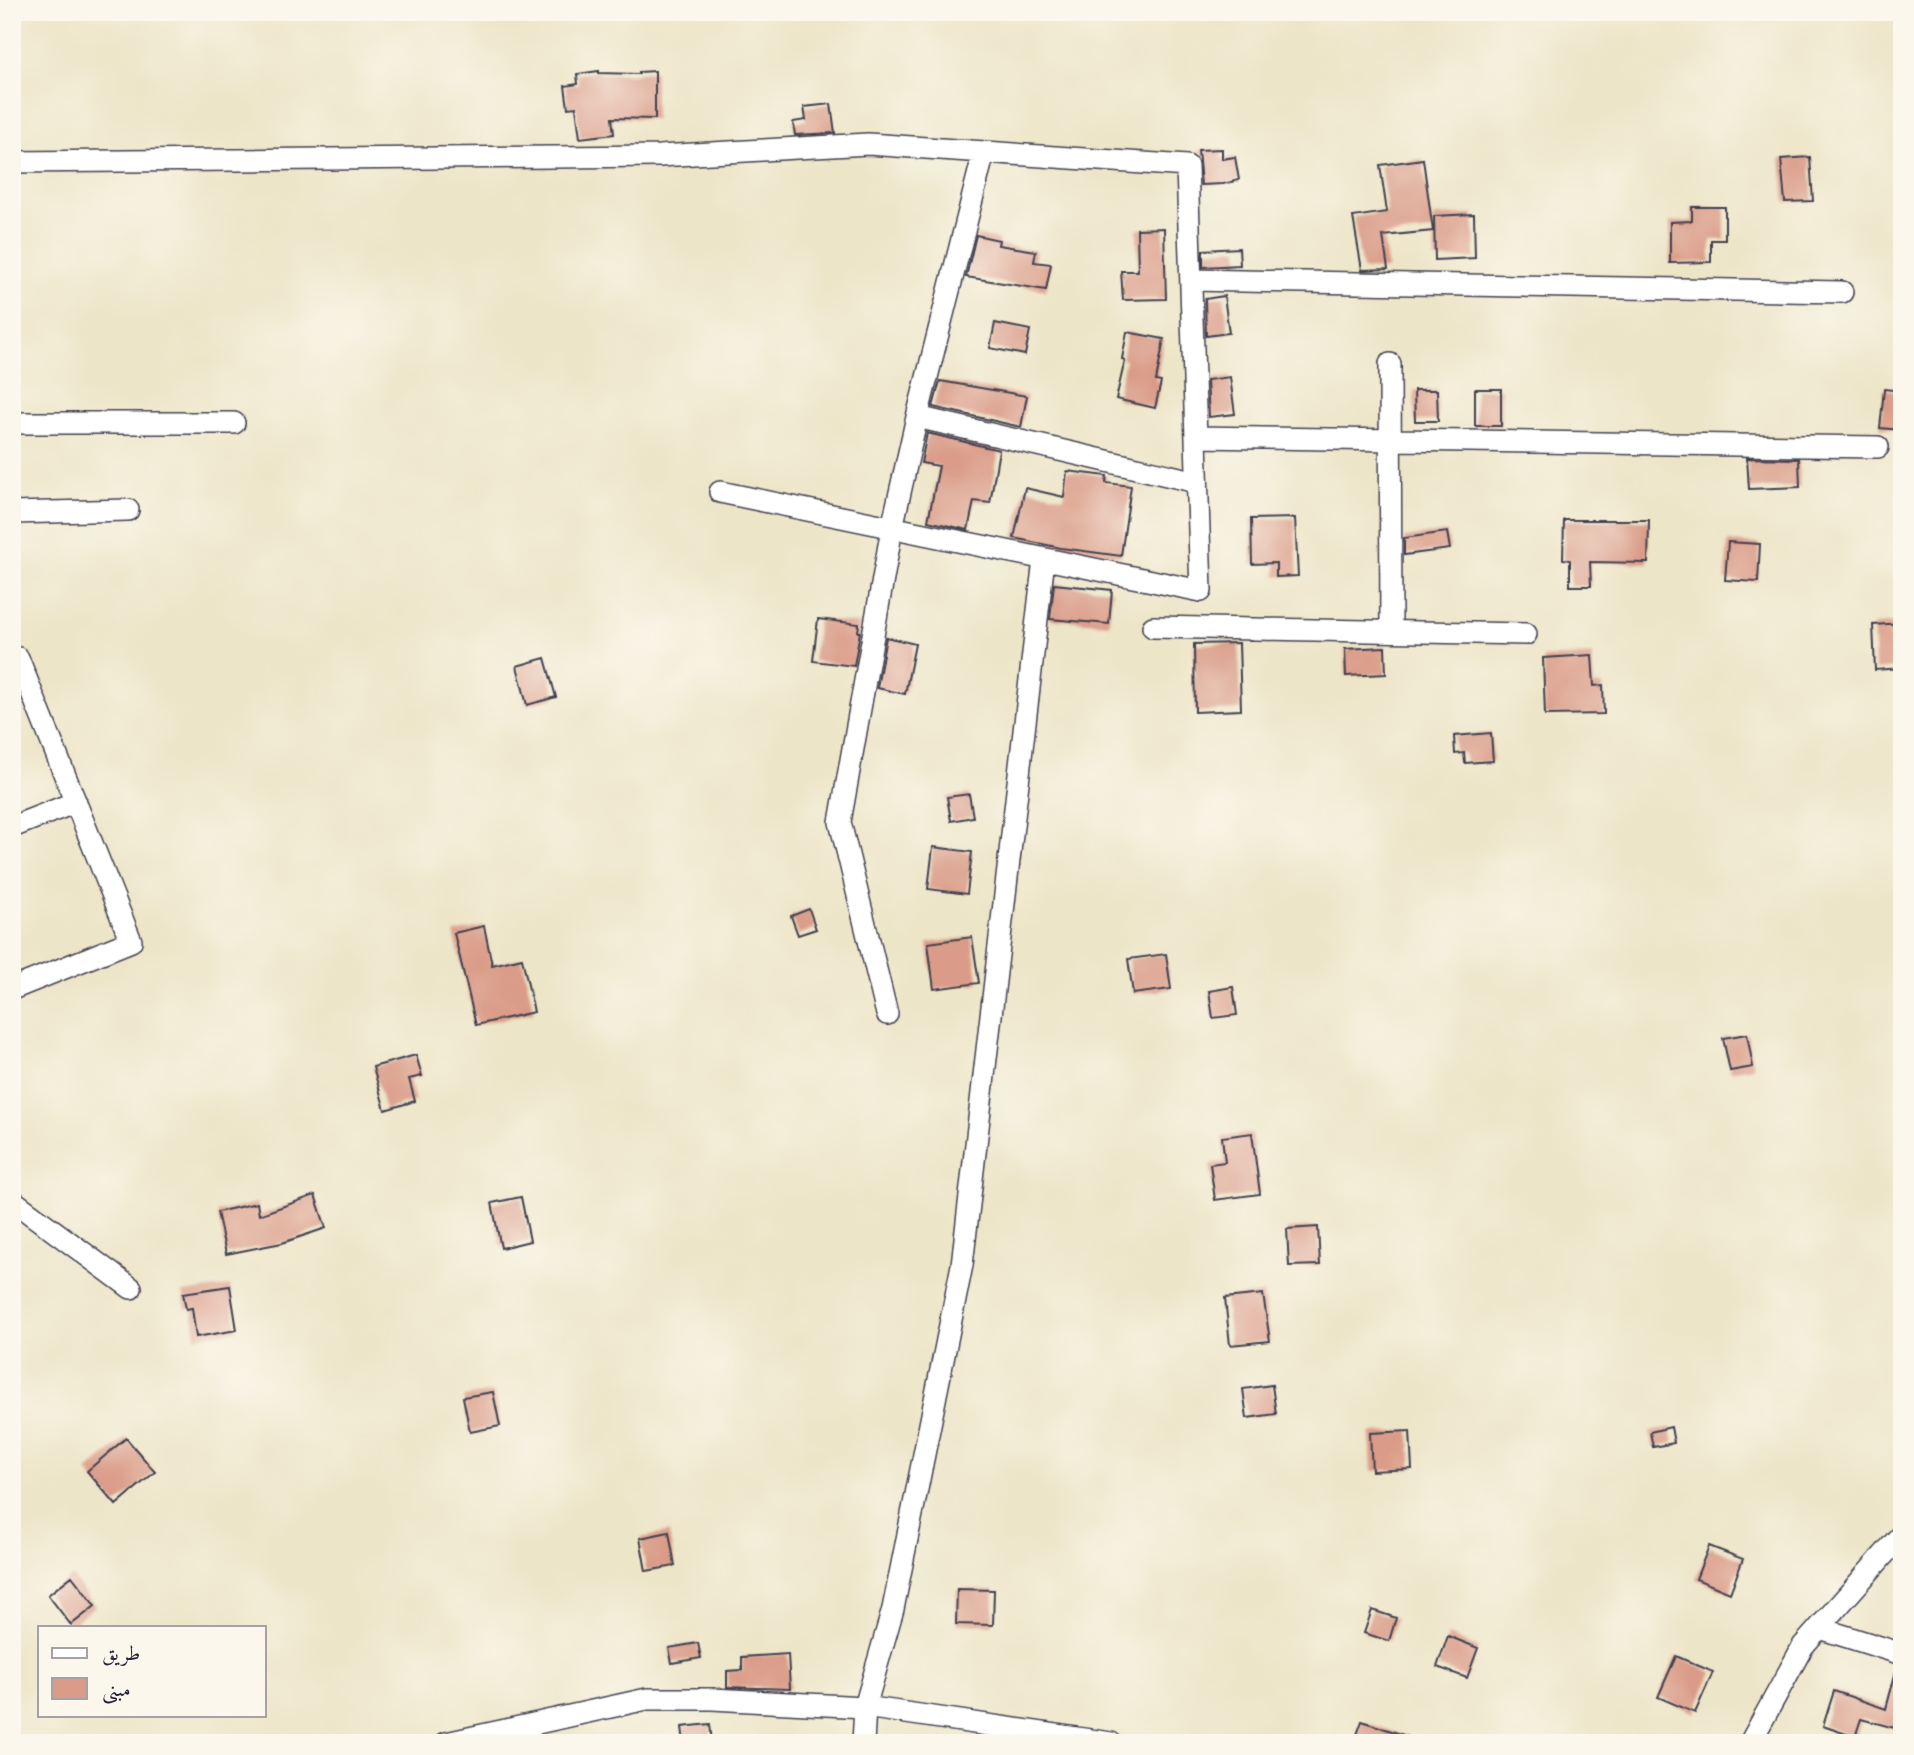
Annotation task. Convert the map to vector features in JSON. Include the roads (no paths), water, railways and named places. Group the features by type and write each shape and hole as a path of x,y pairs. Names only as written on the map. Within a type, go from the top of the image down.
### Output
{"street":[{"path":"12,162 659,156 869,144 1187,166 1201,591 720,492"},
{"path":"887,1014 840,822 892,528 916,417 984,152"},
{"path":"1191,280 1842,292"},
{"path":"1390,363 1391,631"},
{"path":"916,417 1197,482"},
{"path":"12,423 234,423"},
{"path":"1196,438 1878,447"},
{"path":"12,513 128,510"},
{"path":"863,1743 865,1707 893,1609 962,1265 1044,559"},
{"path":"1153,627 1526,634"},
{"path":"12,989 131,941 19,658"},
{"path":"12,827 76,802"},
{"path":"12,1200 131,1288"},
{"path":"1750,1743 1803,1646 1902,1534"},
{"path":"1819,1628 1902,1654"},
{"path":"446,1743 648,1699 712,1699 865,1707 1111,1743"}]}
